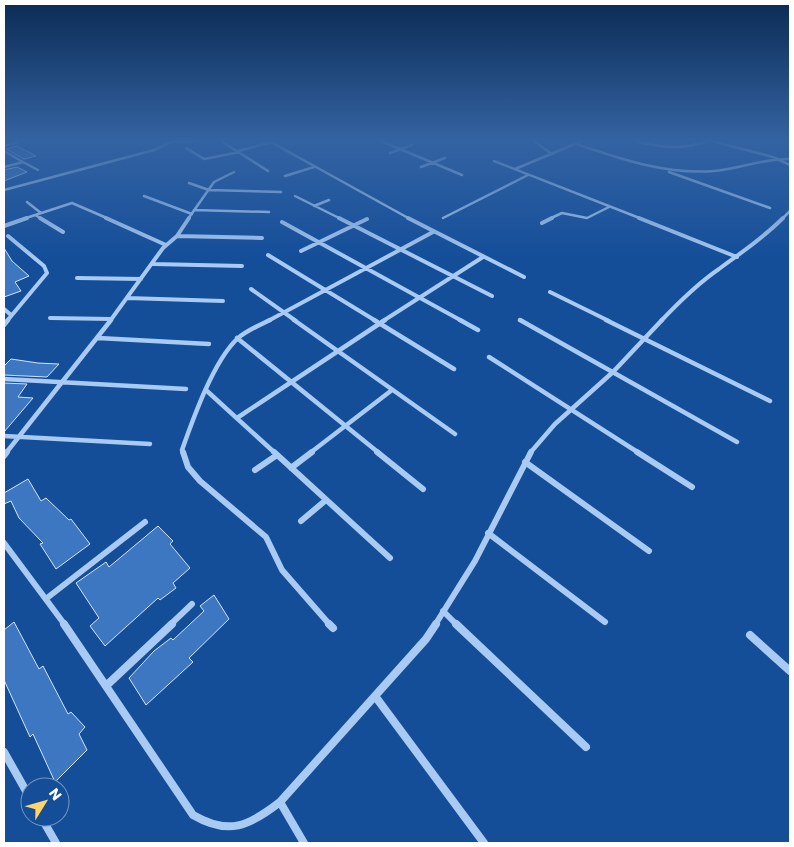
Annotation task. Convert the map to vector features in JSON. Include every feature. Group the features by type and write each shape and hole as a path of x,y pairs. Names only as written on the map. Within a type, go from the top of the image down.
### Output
{"street":[{"path":"4,190 40,181"},
{"path":"4,456 98,338 166,245 177,236 216,181"},
{"path":"339,181 433,232 524,277"},
{"path":"443,218 517,181"},
{"path":"542,181 737,256"},
{"path":"695,181 770,208"},
{"path":"189,183 209,190 281,192"},
{"path":"144,196 192,214"},
{"path":"295,196 492,296"},
{"path":"314,206 329,200"},
{"path":"27,202 41,213"},
{"path":"4,226 76,203 166,245"},
{"path":"542,223 562,213 587,218 609,207"},
{"path":"194,210 269,212"},
{"path":"4,543 47,598 193,815 217,827 245,824 261,817 280,802 426,638 475,561 528,454 555,424 613,372 688,294 761,240 790,211"},
{"path":"35,215 63,232"},
{"path":"301,251 367,219"},
{"path":"282,222 478,330"},
{"path":"333,628 282,570 266,537 200,481 188,467 182,450 207,391 228,350 237,338 433,232"},
{"path":"4,325 43,279 46,270 8,236"},
{"path":"177,236 262,238"},
{"path":"268,255 454,369"},
{"path":"237,418 292,380 483,257"},
{"path":"153,264 242,266"},
{"path":"76,278 141,279"},
{"path":"251,289 455,434"},
{"path":"550,292 770,402"},
{"path":"127,298 223,302"},
{"path":"4,309 11,316"},
{"path":"50,318 111,319"},
{"path":"520,320 737,442"},
{"path":"98,338 209,344"},
{"path":"237,338 292,380 423,489"},
{"path":"489,357 692,486"},
{"path":"4,379 186,390"},
{"path":"291,468 392,390"},
{"path":"207,391 390,558"},
{"path":"4,436 61,441 150,444"},
{"path":"255,470 277,454"},
{"path":"525,462 650,551"},
{"path":"301,521 326,500"},
{"path":"47,598 145,522"},
{"path":"488,533 605,622"},
{"path":"107,685 192,604"},
{"path":"443,611 586,748"},
{"path":"750,635 790,671"},
{"path":"375,696 484,843"},
{"path":"4,752 20,780"},
{"path":"280,802 304,843"},
{"path":"47,827 56,843"}],"building":[{"path":"4,248 12,261 29,276 15,282 21,291 4,297"},
{"path":"11,359 59,364 47,377 4,375 4,366"},
{"path":"4,383 27,384 18,397 33,398 4,432"},
{"path":"28,479 41,501 46,498 69,520 71,519 90,544 56,569 40,544 43,543 19,518 11,501 4,504 4,493"},
{"path":"158,526 173,541 170,544 190,568 173,583 176,588 160,600 158,598 105,646 90,626 99,618 76,583 106,562 109,567"},
{"path":"214,595 229,619 189,658 193,662 146,705 129,678 154,651 171,638 173,640 204,611 200,606"},
{"path":"14,622 39,669 43,666 68,714 71,712 85,727 79,734 87,750 60,777 53,777 33,734 30,737 4,680 4,630"}]}
